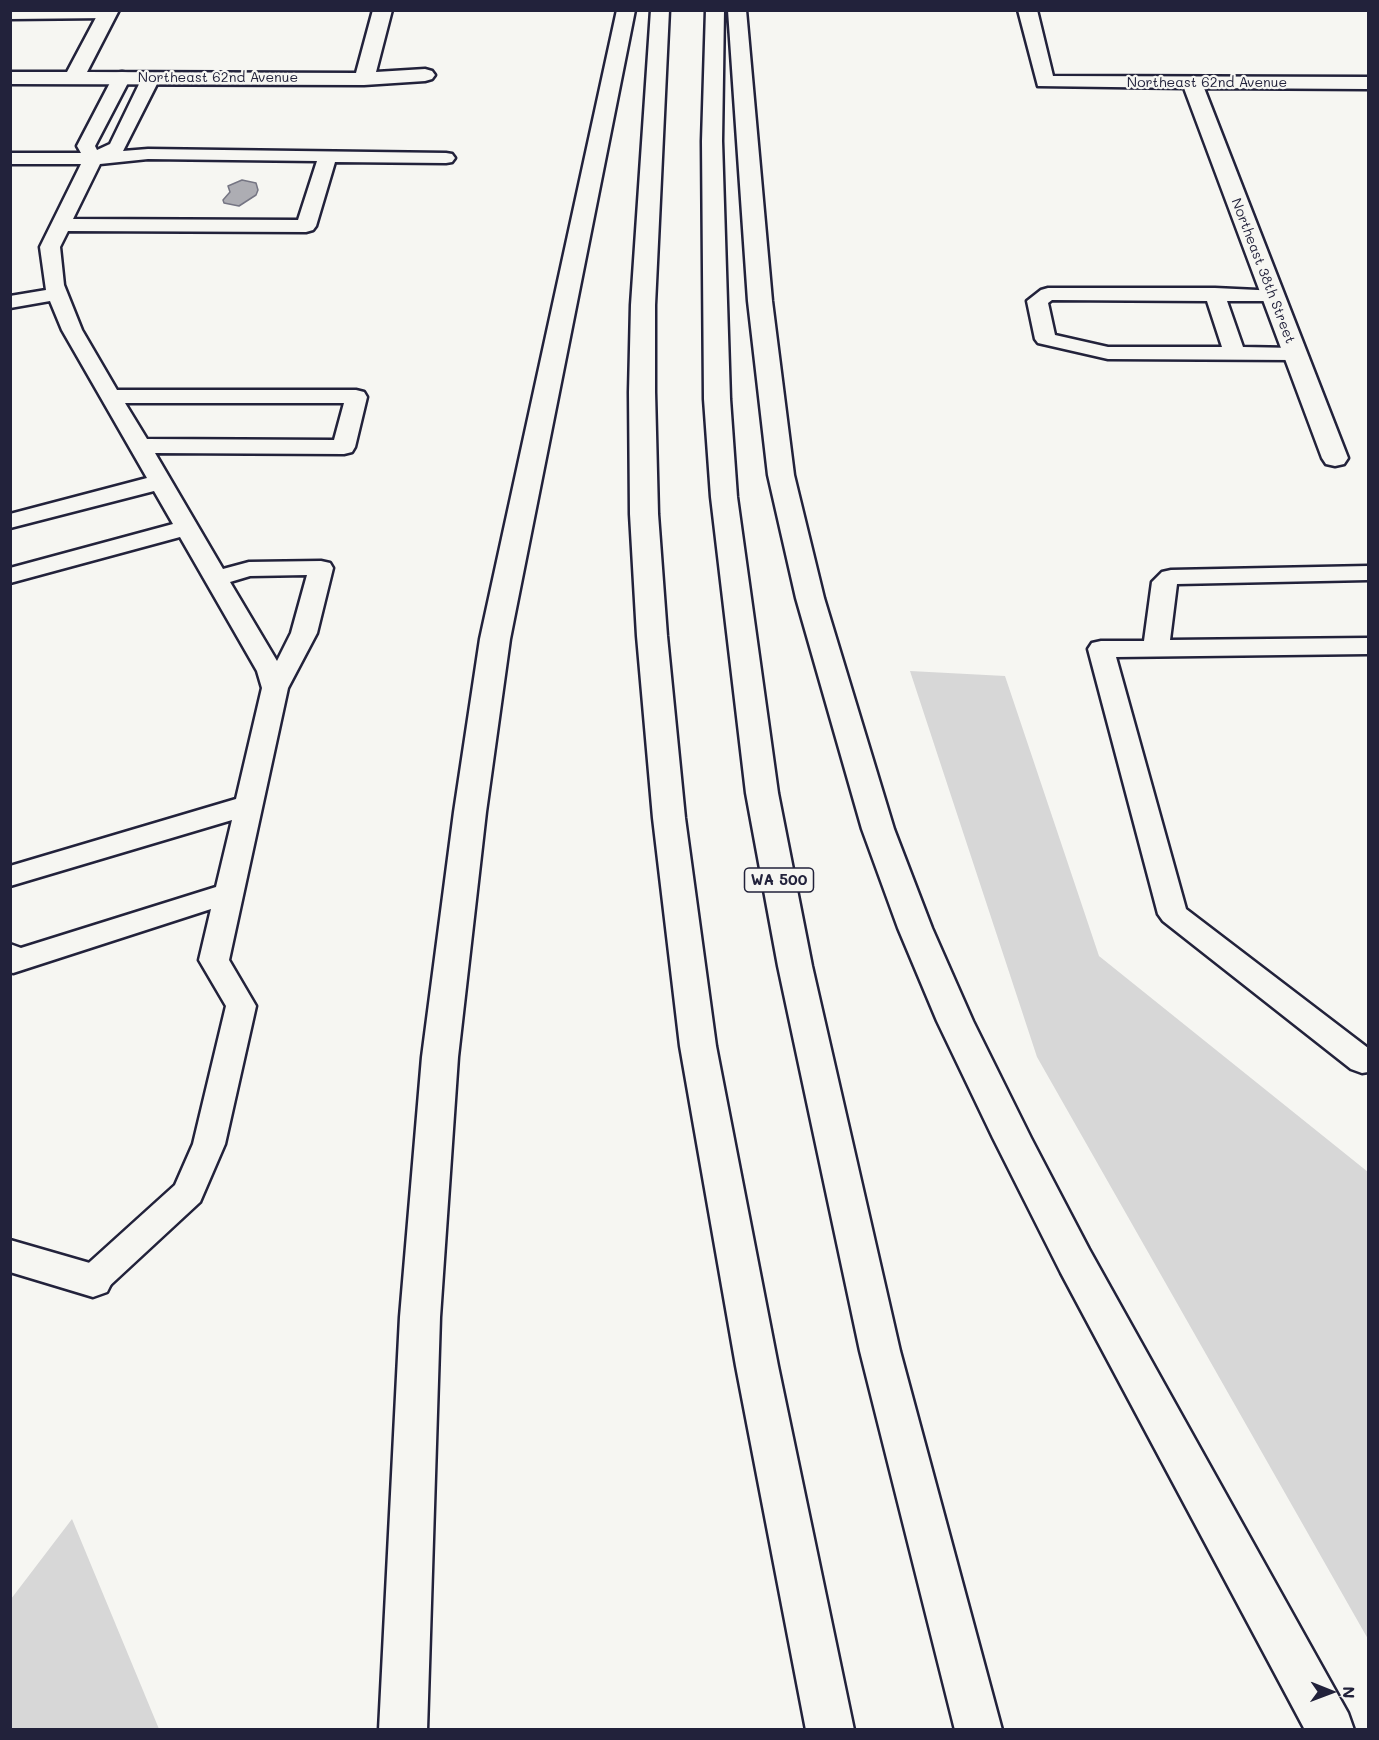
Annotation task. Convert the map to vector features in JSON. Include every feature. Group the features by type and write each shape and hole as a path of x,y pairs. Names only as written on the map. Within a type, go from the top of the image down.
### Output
{"main road":[{"path":"364,79 383,10"},
{"path":"403,1730 420,1317 441,1058 470,812 495,639 626,10"},
{"path":"660,10 643,304 642,392 644,514 652,636 668,806 698,1046 761,1389 830,1730"},
{"name":"WA 500","path":"716,10 712,141 717,399 727,520 762,793 804,1010 880,1351 979,1730"},
{"path":"737,10 760,301 781,475 810,598 878,829 915,928 955,1021 1012,1138 1075,1261 1331,1730"},
{"name":"Northeast 62nd Avenue","path":"1028,10 1045,82 1368,83"},
{"path":"74,78 110,12"},
{"name":"Northeast 62nd Avenue","path":"10,78 364,79 425,75"},
{"name":"Northeast 38th Street","path":"1192,83 1335,458"},
{"path":"10,1256 93,1280"}],"lane":[{"path":"10,14 110,12"},
{"path":"93,159 86,146 122,77"},
{"path":"151,78 117,147 93,159 50,248 54,285 72,330 270,671 275,688"},
{"path":"10,158 93,159 148,153 446,158"},
{"path":"61,225 306,226 328,156"},
{"path":"10,302 57,294"},
{"path":"1272,295 1048,294 1037,301 1045,339 1108,352 1295,354"},
{"path":"1215,294 1234,353"},
{"path":"110,396 356,397 344,447 139,446"},
{"path":"10,521 160,482"},
{"path":"10,576 187,528"},
{"path":"93,1280 188,1193 209,1144 241,1006 214,960 275,688 304,633 321,568 249,569 216,578"},
{"path":"1156,649 1164,582 1171,577 1368,573"},
{"path":"1368,646 1101,649 1173,914 1362,1061 1368,1060"},
{"path":"10,876 249,805"},
{"path":"10,955 13,962 229,894"}],"shaded area":[{"path":"242,180 256,183 258,190 256,195 239,206 224,203 223,200 230,192 228,186"},
{"path":"910,671 1005,676 1099,956 1368,1172 1368,1639 1037,1057"},
{"path":"72,1519 159,1729 11,1729 11,1599"}]}
